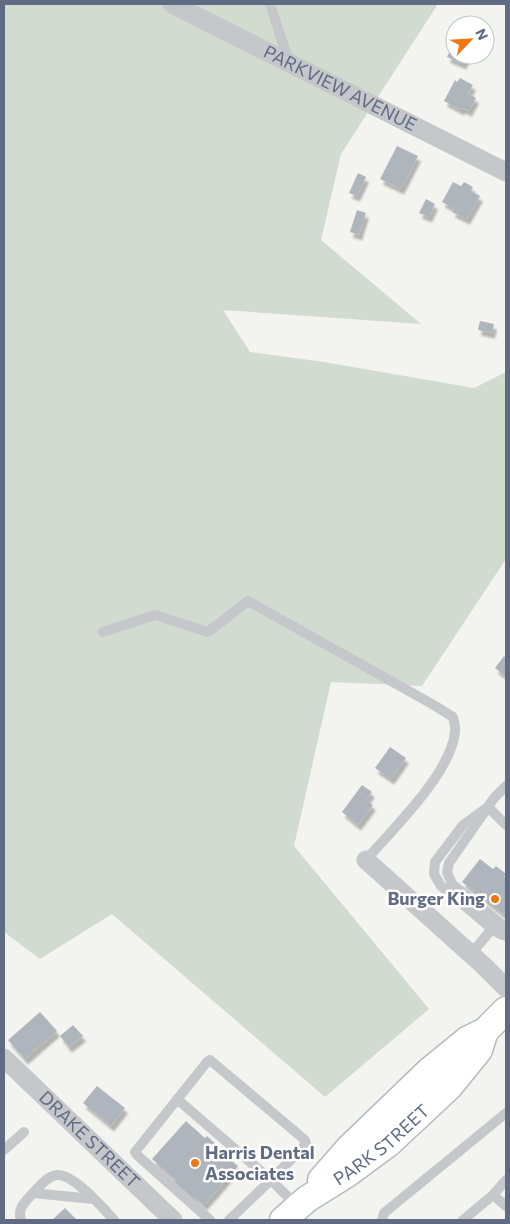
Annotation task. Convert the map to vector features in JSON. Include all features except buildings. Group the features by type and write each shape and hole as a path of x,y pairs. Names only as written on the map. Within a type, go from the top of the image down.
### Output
{"main road":[{"name":"PARK STREET","path":"296,1209 348,1149 429,1071 467,1040 485,1031 506,1010"}],"street":[{"name":"PARKVIEW AVENUE","path":"172,4 506,172"},
{"path":"366,860 506,988"},
{"name":"DRAKE STREET","path":"4,1058 172,1220"}],"lane":[{"path":"270,4 290,62"},
{"path":"103,632 155,616 208,632 248,601 453,717 455,732 449,753 429,788 366,860"},
{"path":"506,786 494,798 449,863 447,872 452,884 499,926 500,934 506,936"},
{"path":"488,807 506,825"},
{"path":"471,954 499,926"},
{"path":"210,1220 135,1152 136,1148 210,1060 305,1140 306,1144 229,1220"},
{"path":"177,1099 271,1180 296,1209"},
{"path":"382,1220 384,1213 506,1113"},
{"path":"4,1150 24,1132"},
{"path":"21,1220 19,1214 22,1204 45,1180 56,1175 68,1177 114,1220"},
{"path":"464,1220 493,1195 506,1180"},
{"path":"34,1192 94,1200"},
{"path":"493,1195 506,1206"}],"shaded area":[{"path":"4,4 438,4 341,154 321,240 421,324 223,310 250,352 324,362 474,388 506,372 506,559 422,686 331,682 294,846 429,1009 325,1097 112,914 40,959 4,932"}],"place":[{"name":"Burger King","path":"495,899"},
{"name":"Harris Dental Associates","path":"195,1163"}]}
